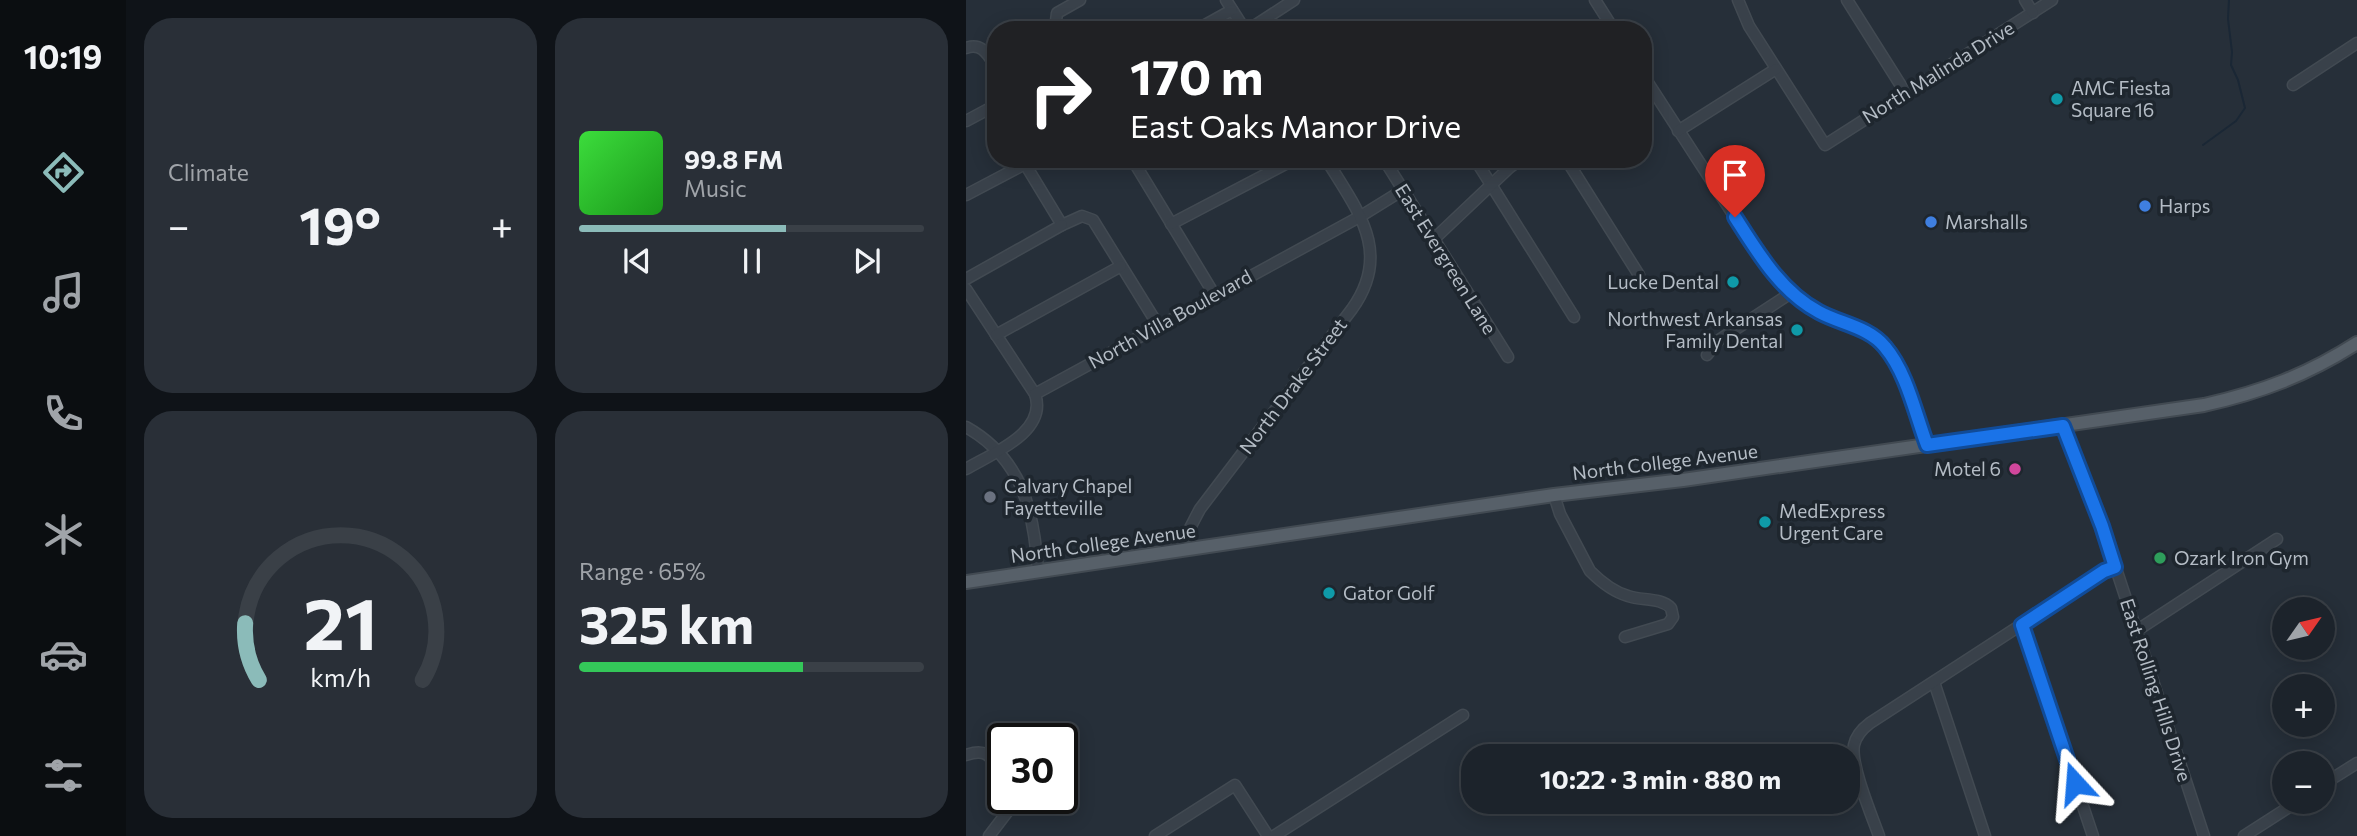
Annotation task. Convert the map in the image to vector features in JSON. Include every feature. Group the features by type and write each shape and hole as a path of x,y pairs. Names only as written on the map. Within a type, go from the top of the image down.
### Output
{"main road":[{"name":"North College Avenue","path":"966,582 1554,495 1683,480 2204,405 2259,391 2311,370 2357,343"}],"street":[{"path":"1056,21 1055,16 1060,10 1080,0"},
{"path":"1226,0 1240,21"},
{"path":"1260,21 1294,0"},
{"path":"1595,0 1608,21"},
{"path":"1678,131 1776,69 1749,26 1738,0"},
{"path":"1847,0 1905,93"},
{"path":"2025,0 2033,12"},
{"name":"North Malinda Drive","path":"1776,69 1825,145 2052,0"},
{"path":"1212,21 1232,10"},
{"path":"2293,85 2357,43"},
{"path":"966,48 978,47 987,53"},
{"path":"1652,89 1760,256 1791,293 1819,312 1872,335 1884,345 1900,370 1927,445"},
{"path":"966,121 987,110"},
{"path":"966,195 1018,168"},
{"path":"1032,168 1062,225"},
{"path":"1137,168 1214,294"},
{"path":"1171,224 1278,168"},
{"name":"North Drake Street","path":"1157,554 1185,538 1200,509 1358,301 1368,277 1371,258 1369,240 1361,216 1332,168"},
{"name":"East Evergreen Lane","path":"1389,168 1508,357"},
{"path":"1481,168 1574,317"},
{"path":"1434,239 1511,168"},
{"path":"1572,168 1639,275"},
{"name":"North Villa Boulevard","path":"1035,394 1361,216 1403,190"},
{"path":"966,279 1082,216 1093,220 1158,325"},
{"path":"996,335 1121,266"},
{"path":"966,289 1035,394 1038,407 1032,425 1023,433 966,468"},
{"path":"1707,355 1719,340 1791,293"},
{"name":"East Rolling Hills Drive","path":"2063,426 2102,526 2204,836"},
{"path":"966,427 996,451 1010,469 1026,498 1034,526 1038,571"},
{"path":"1554,495 1560,514 1590,571 1598,579 1629,597 1663,602 1671,608 1673,617 1668,624 1625,637"},
{"path":"1195,520 1198,549"},
{"path":"2136,631 2277,539"},
{"path":"1879,836 1854,761 1857,738 1870,723 2104,571 2115,567"},
{"path":"2022,625 2093,836"},
{"path":"1934,682 1985,836"},
{"path":"1274,836 1463,715"},
{"path":"966,755 979,751 987,754"},
{"path":"2335,776 2357,762"},
{"path":"1156,836 1235,785 1268,836"},
{"path":"989,836 1006,814"},
{"path":"2244,836 2278,814"}],"waterway":[{"path":"2203,145 2236,121 2245,108 2231,65 2229,0"}],"place":[{"name":"AMC Fiesta Square 16","path":"2057,99"},
{"name":"Harps","path":"2145,206"},
{"name":"Marshalls","path":"1931,222"},
{"name":"Lucke Dental","path":"1733,282"},
{"name":"Northwest Arkansas Family Dental","path":"1797,330"},
{"name":"Motel 6","path":"2015,469"},
{"name":"Calvary Chapel Fayetteville","path":"990,497"},
{"name":"MedExpress Urgent Care","path":"1765,522"},
{"name":"Ozark Iron Gym","path":"2160,558"},
{"name":"Gator Golf","path":"1329,593"}],"route":[{"path":"1735,217 1760,256 1791,293 1819,312 1872,335 1884,345 1900,370 1927,445 2063,426 2115,567 2104,571 2022,625 2075,783"}]}
